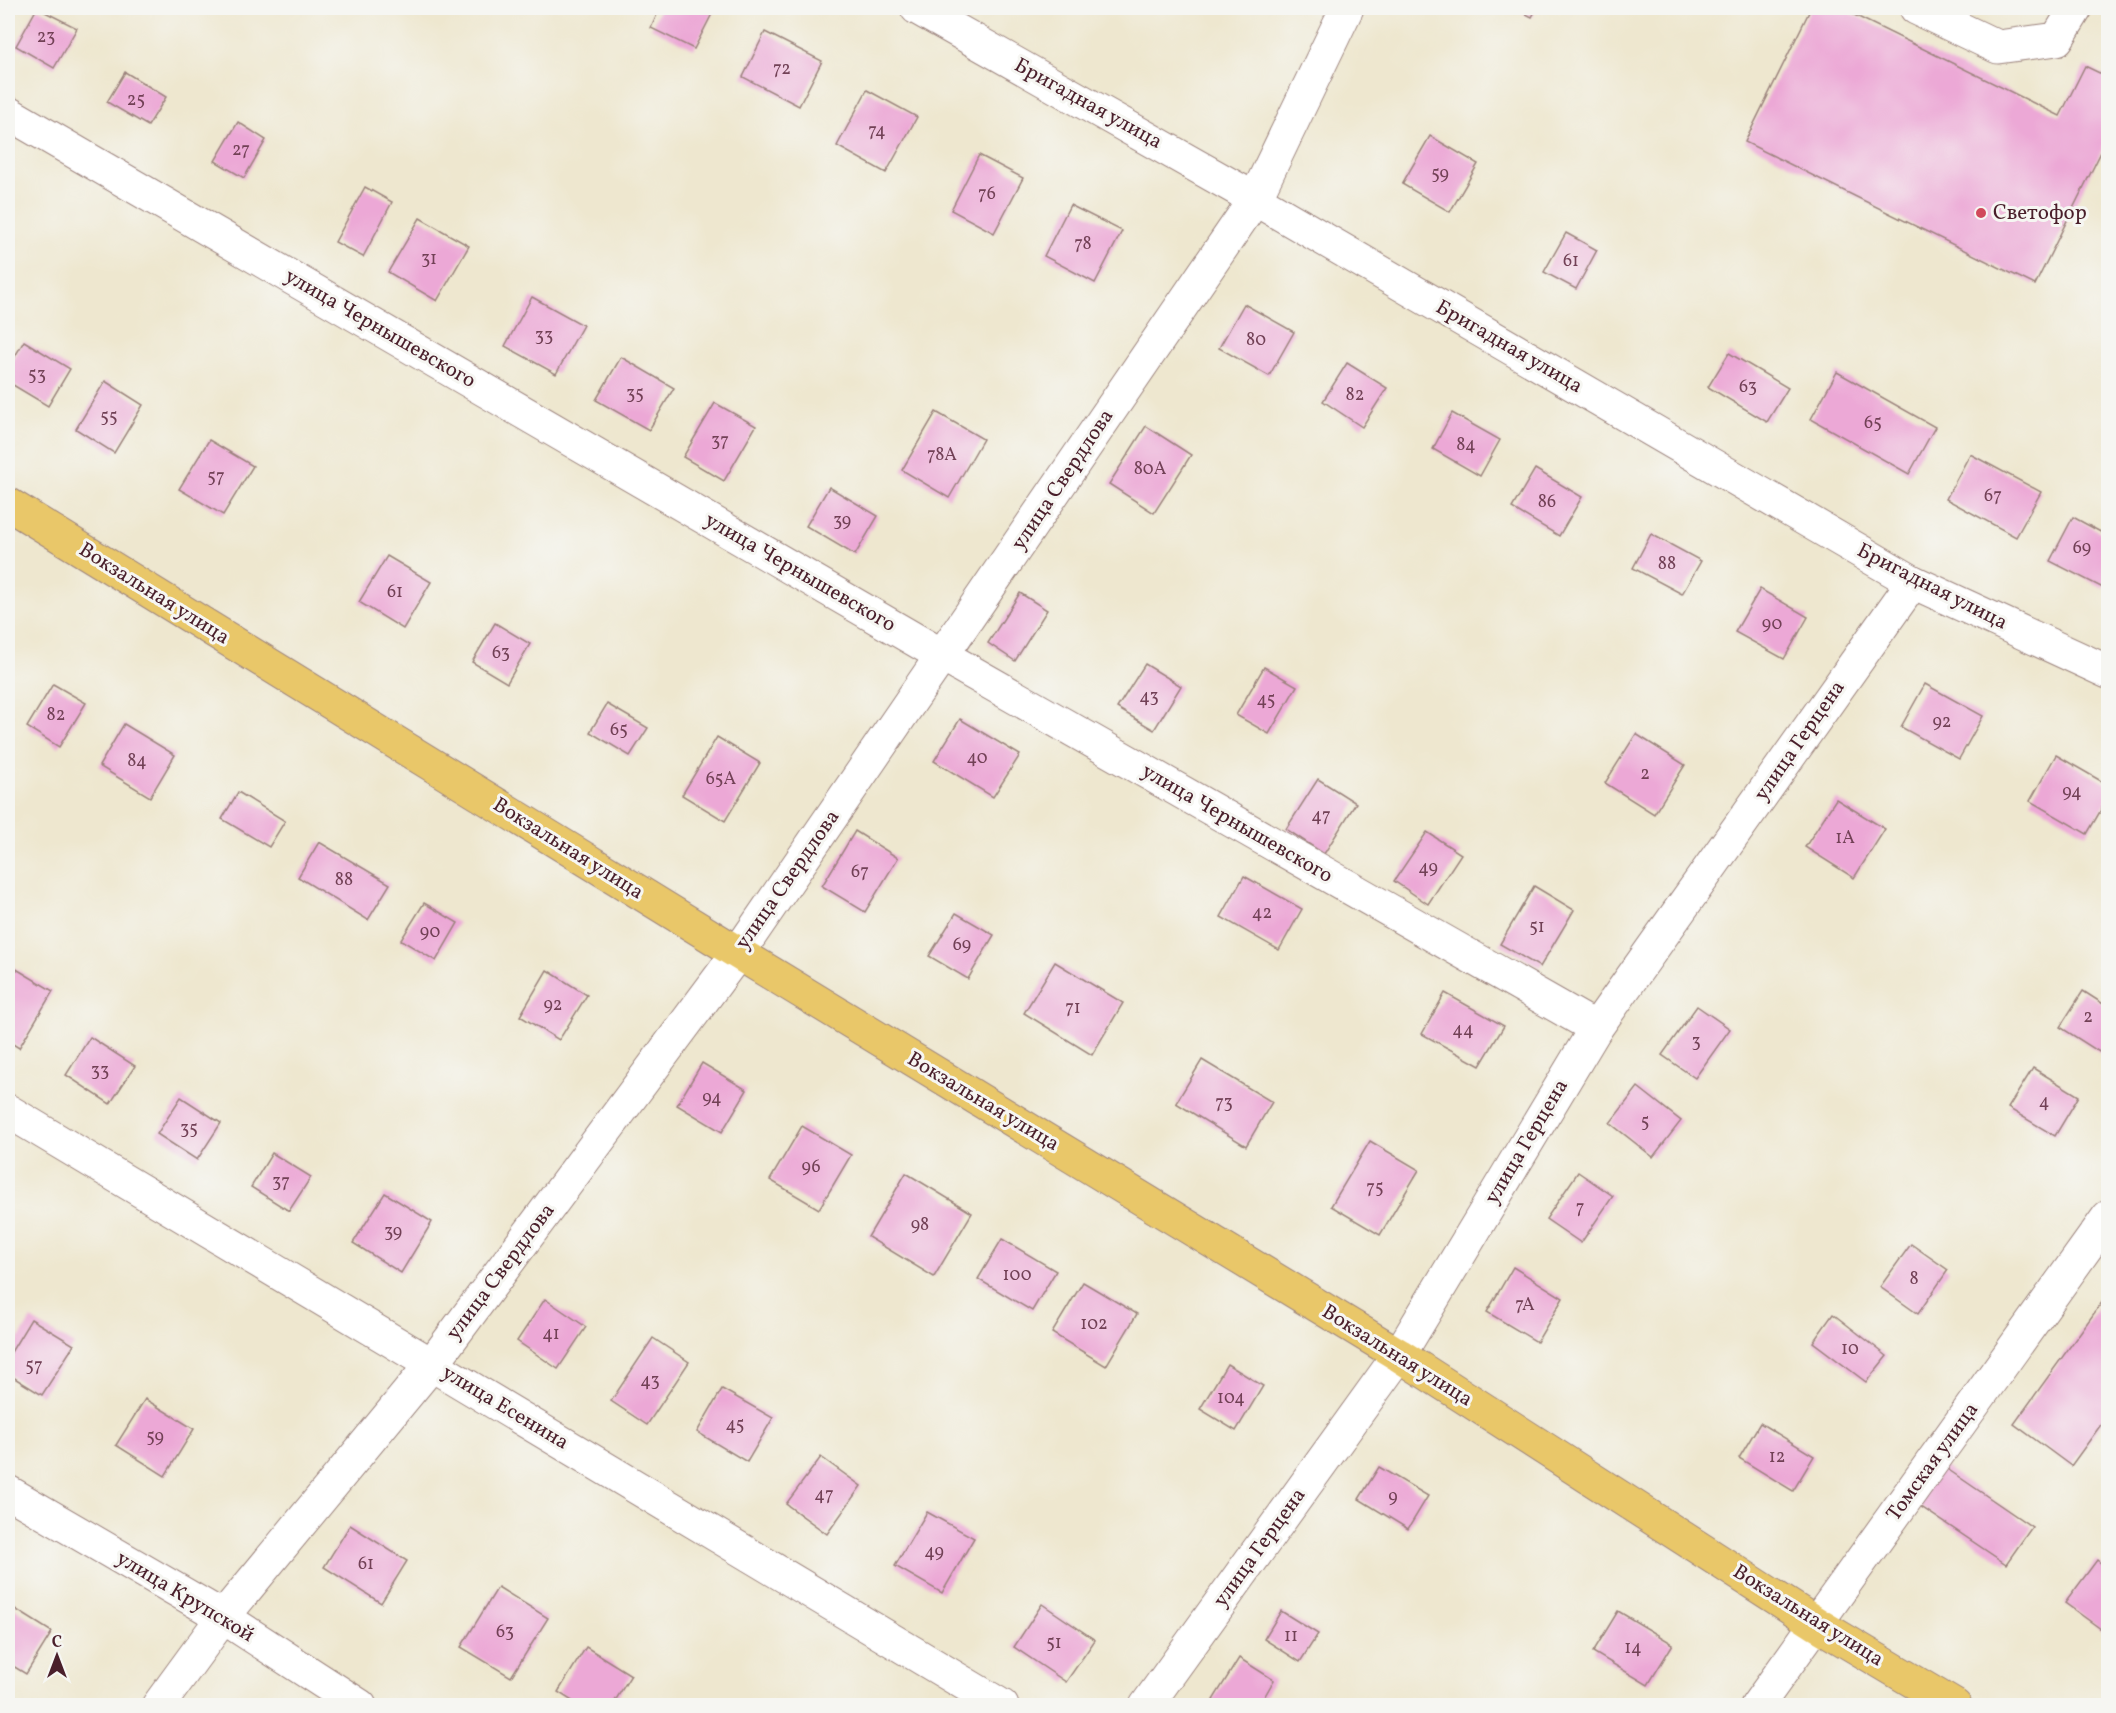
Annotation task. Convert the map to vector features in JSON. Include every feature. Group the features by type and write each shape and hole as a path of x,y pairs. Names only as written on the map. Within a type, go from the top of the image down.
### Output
{"main road":[{"name":"Вокзальная улица","path":"8,504 738,953 1399,1355 1817,1624 1955,1706"}],"street":[{"name":"Бригадная улица","path":"917,8 1255,199 1913,582 2109,672"},
{"name":"улица Свердлова","path":"158,1706 223,1617 432,1365 738,953 1255,199 1347,8"},
{"path":"1916,8 1998,47 2057,39 2076,8"},
{"name":"улица Чернышевского","path":"8,113 943,656 1596,1028"},
{"name":"улица Герцена","path":"1146,1706 1399,1355 1596,1028 1913,582"},
{"name":"улица Есенина","path":"8,1111 1002,1706"},
{"name":"Томская улица","path":"1757,1706 2109,1217"},
{"name":"улица Крупской","path":"8,1492 223,1617 360,1706"}],"building":[{"path":"37,8 77,28 54,68 16,46"},
{"path":"660,8 715,8 694,49 651,28"},
{"path":"1514,8 1537,8 1532,17"},
{"name":"Светофор","path":"1811,8 1840,8 2060,116 2085,66 2108,77 2108,138 2035,285 1745,142"},
{"path":"765,32 822,61 799,106 743,77"},
{"path":"125,72 166,97 148,126 107,102"},
{"path":"867,90 917,117 886,173 837,146"},
{"path":"238,122 266,140 244,178 215,161"},
{"path":"1430,136 1478,164 1450,212 1402,184"},
{"path":"979,155 1023,178 994,233 951,210"},
{"path":"365,187 392,202 363,257 335,242"},
{"path":"1070,205 1122,231 1095,283 1044,256"},
{"path":"420,218 469,246 437,301 388,272"},
{"path":"1566,233 1597,250 1576,289 1544,272"},
{"path":"532,297 583,325 556,374 505,346"},
{"path":"1244,304 1294,332 1269,376 1219,348"},
{"path":"24,341 70,369 48,406 8,382 8,368"},
{"path":"1729,353 1788,388 1767,422 1708,387"},
{"path":"621,357 674,388 649,430 596,400"},
{"path":"1347,363 1387,388 1362,427 1323,401"},
{"path":"1837,372 1935,427 1909,474 1811,419"},
{"path":"105,381 143,405 114,453 76,429"},
{"path":"715,403 756,426 724,481 683,457"},
{"path":"936,412 983,439 949,498 902,470"},
{"path":"1452,413 1500,440 1480,476 1433,449"},
{"path":"1146,426 1191,455 1154,513 1109,484"},
{"path":"209,440 253,466 223,515 179,489"},
{"path":"1970,454 2041,492 2016,537 1946,499"},
{"path":"1535,469 1582,497 1559,536 1512,508"},
{"path":"829,487 878,516 855,555 806,526"},
{"path":"2073,517 2108,536 2108,577 2103,588 2050,561"},
{"path":"1651,534 1701,561 1682,594 1633,568"},
{"path":"387,556 431,582 403,629 359,602"},
{"path":"1760,589 1808,617 1784,659 1735,632"},
{"path":"1020,593 1047,610 1015,661 988,643"},
{"path":"495,623 530,644 507,683 472,662"},
{"path":"1145,664 1181,686 1154,730 1117,708"},
{"path":"1264,667 1297,686 1269,734 1236,715"},
{"path":"53,684 86,703 59,747 27,727"},
{"path":"1925,684 1983,716 1959,759 1901,727"},
{"path":"607,704 648,728 630,756 590,732"},
{"path":"960,719 1020,755 993,797 934,761"},
{"path":"124,724 175,755 150,797 99,766"},
{"path":"1636,734 1685,765 1654,814 1605,783"},
{"path":"717,737 760,763 725,821 682,795"},
{"path":"2056,755 2108,785 2108,798 2087,834 2030,801"},
{"path":"1318,779 1356,803 1324,854 1286,829"},
{"path":"238,792 285,821 269,847 222,819"},
{"path":"1836,799 1885,829 1854,878 1805,847"},
{"path":"855,831 898,858 865,912 822,886"},
{"path":"1427,832 1461,854 1428,904 1394,881"},
{"path":"319,842 390,884 368,920 298,877"},
{"path":"1244,876 1302,909 1279,950 1221,917"},
{"path":"1534,886 1574,910 1540,967 1500,944"},
{"path":"424,903 458,923 436,961 401,940"},
{"path":"956,913 994,935 968,979 929,956"},
{"path":"1055,962 1123,1003 1092,1055 1024,1013"},
{"path":"13,967 53,991 19,1048 8,1041 8,977"},
{"path":"547,970 587,995 559,1040 520,1016"},
{"path":"2083,991 2108,1007 2107,1057 2060,1027"},
{"path":"1445,993 1504,1026 1480,1066 1422,1034"},
{"path":"1697,1006 1730,1029 1695,1078 1662,1055"},
{"path":"90,1037 135,1066 110,1104 66,1075"},
{"path":"1202,1060 1272,1102 1246,1146 1176,1103"},
{"path":"702,1063 747,1090 722,1132 677,1105"},
{"path":"2033,1068 2079,1096 2055,1136 2008,1108"},
{"path":"1638,1087 1681,1121 1653,1157 1610,1123"},
{"path":"181,1097 221,1123 197,1160 157,1134"},
{"path":"802,1126 851,1155 819,1209 770,1180"},
{"path":"1370,1141 1419,1170 1380,1235 1331,1206"},
{"path":"272,1153 311,1177 289,1211 251,1187"},
{"path":"1578,1172 1613,1196 1581,1243 1546,1219"},
{"path":"906,1173 972,1213 934,1277 868,1237"},
{"path":"385,1193 432,1222 401,1273 353,1243"},
{"path":"1002,1239 1056,1271 1032,1311 978,1279"},
{"path":"1911,1244 1948,1270 1918,1314 1880,1287"},
{"path":"1513,1267 1563,1298 1537,1342 1487,1312"},
{"path":"1083,1282 1137,1314 1106,1366 1052,1333"},
{"path":"2108,1294 2108,1415 2071,1466 2014,1424"},
{"path":"545,1299 586,1327 558,1369 517,1341"},
{"path":"1833,1314 1887,1356 1866,1382 1813,1342"},
{"path":"31,1319 74,1345 42,1395 8,1374 8,1357"},
{"path":"653,1338 689,1362 647,1425 611,1401"},
{"path":"1227,1364 1263,1386 1236,1431 1200,1409"},
{"path":"722,1389 773,1418 747,1462 697,1432"},
{"path":"145,1399 194,1429 165,1476 116,1445"},
{"path":"1760,1423 1814,1456 1793,1491 1739,1458"},
{"path":"821,1457 861,1486 827,1534 786,1504"},
{"path":"1940,1464 2032,1527 2006,1564 1914,1502"},
{"path":"1379,1467 1428,1496 1408,1529 1359,1499"},
{"path":"927,1512 974,1538 942,1593 895,1566"},
{"path":"350,1525 407,1561 381,1603 324,1567"},
{"path":"2097,1560 2108,1569 2108,1627 2105,1632 2065,1603"},
{"path":"498,1587 548,1618 511,1677 461,1647"},
{"path":"1042,1604 1095,1640 1066,1682 1014,1647"},
{"path":"12,1607 52,1632 26,1674 8,1663 8,1615"},
{"path":"1281,1611 1318,1634 1300,1662 1264,1639"},
{"path":"1618,1611 1673,1644 1648,1685 1593,1652"},
{"path":"586,1647 631,1675 612,1706 580,1706 558,1692"},
{"path":"1239,1658 1274,1680 1259,1706 1221,1706 1213,1700"}],"place":[{"name":"Светофор","path":"1981,213"}]}
